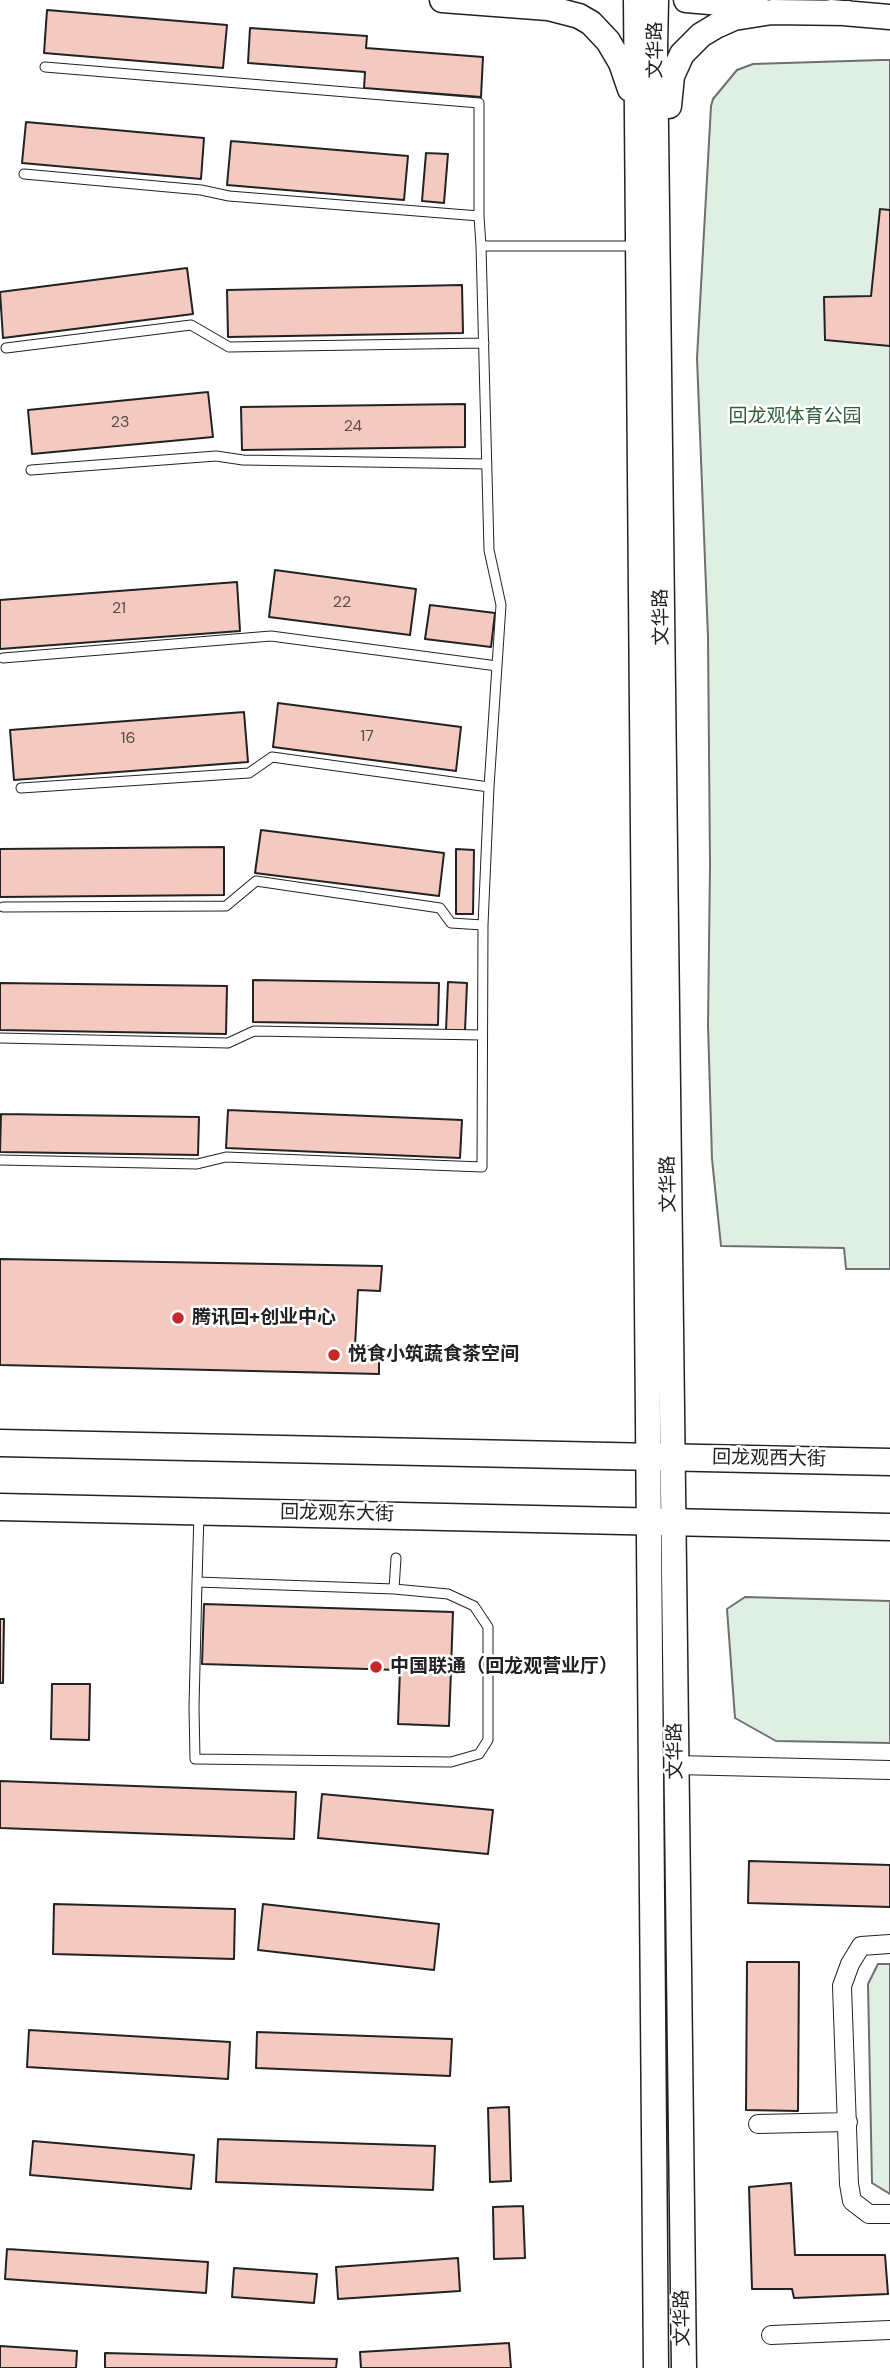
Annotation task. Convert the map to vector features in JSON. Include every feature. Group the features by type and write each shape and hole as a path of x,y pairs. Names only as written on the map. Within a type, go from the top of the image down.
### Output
{"main road":[{"path":"0,1443 660,1457"},
{"name":"回龙观西大街","path":"660,1457 890,1462"},
{"name":"回龙观东大街","path":"0,1507 661,1522"},
{"path":"661,1522 890,1527"}],"street":[{"path":"442,0 548,8 572,14 591,23 608,41 627,76 633,106 636,147"},
{"name":"文华路","path":"636,0 636,147 661,1522 656,2368"},
{"name":"文华路","path":"656,0 660,1457"},
{"path":"686,0 840,7 890,16"},
{"path":"658,292 668,192 670,87 676,64 682,54 701,35 734,18 840,7"},
{"name":"文华路","path":"661,1522 676,1765 684,2368"},
{"path":"676,1765 890,1770"},
{"path":"890,1944 861,1946 850,1964 842,1986 849,2185 852,2201 869,2214 890,2214"},
{"path":"758,2124 848,2122"},
{"path":"771,2335 890,2330"}],"lane":[{"path":"0,1160 197,1164 226,1157 482,1167 483,925 501,606 489,550 479,216 479,103 46,67"},
{"path":"24,174 479,216"},
{"path":"481,246 638,246"},
{"path":"6,348 191,325 229,347 484,343"},
{"path":"31,470 216,456 243,460 487,464"},
{"path":"3,658 271,636 497,666"},
{"path":"21,788 249,773 272,757 489,787"},
{"path":"3,906 226,906 256,881 440,908 451,923 483,925"},
{"path":"0,1038 228,1044 254,1031 482,1035"},
{"path":"197,1583 394,1589 448,1594 474,1606 488,1627 488,1740 479,1754 452,1762 195,1759 194,1707 197,1583 199,1511"},
{"path":"394,1589 396,1558"}],"green space":[{"name":"回龙观体育公园","path":"890,60 890,1269 846,1269 844,1248 721,1246 712,1159 708,1025 708,637 697,358 713,99 737,70 753,64"},
{"path":"745,1597 890,1601 890,1743 776,1741 735,1718 727,1609"},
{"path":"878,1964 890,1964 890,2194 872,2183 868,1984"}],"building":[{"path":"47,10 227,25 223,68 44,53"},
{"path":"250,28 367,36 366,48 483,57 481,97 364,88 365,72 248,63"},
{"path":"26,122 204,138 201,179 22,163"},
{"path":"231,141 408,156 404,200 227,185"},
{"path":"426,153 448,154 444,203 422,201"},
{"path":"880,209 890,210 890,346 825,340 824,297 871,296"},
{"path":"187,268 193,314 3,338 0,292"},
{"path":"462,285 463,333 228,337 227,290"},
{"path":"208,392 213,437 32,454 28,410"},
{"path":"465,404 465,447 242,450 241,407"},
{"path":"275,570 416,589 410,635 269,617"},
{"path":"237,582 240,631 0,649 0,600"},
{"path":"430,605 495,613 491,647 425,639"},
{"path":"278,703 461,727 456,771 273,747"},
{"path":"244,712 248,762 14,780 10,730"},
{"path":"261,830 444,853 439,896 255,873"},
{"path":"224,847 224,895 0,897 0,849"},
{"path":"456,849 474,850 473,914 456,914"},
{"path":"253,980 439,983 438,1025 253,1022"},
{"path":"448,982 467,983 465,1031 446,1030"},
{"path":"0,983 227,986 226,1034 0,1030"},
{"path":"228,1110 462,1120 460,1158 226,1148"},
{"path":"1,1114 199,1117 198,1155 0,1152"},
{"name":"腾讯回+创业中心","path":"0,1259 382,1266 380,1291 358,1290 355,1346 379,1347 379,1374 0,1365"},
{"name":"中国联通（回龙观营业厅）","path":"204,1604 453,1612 449,1726 398,1724 400,1670 202,1664"},
{"path":"0,1619 4,1619 3,1683 0,1683"},
{"path":"52,1684 90,1684 89,1740 51,1739"},
{"path":"0,1781 296,1792 294,1839 0,1828"},
{"path":"322,1794 493,1810 488,1854 318,1838"},
{"path":"749,1861 890,1865 890,1907 748,1903"},
{"path":"54,1904 235,1909 234,1959 53,1954"},
{"path":"263,1904 439,1924 434,1970 258,1950"},
{"path":"747,1962 799,1962 798,2111 746,2110"},
{"path":"29,2030 230,2042 228,2079 27,2067"},
{"path":"257,2032 452,2039 450,2076 256,2068"},
{"path":"509,2107 511,2181 490,2182 488,2108"},
{"path":"218,2139 435,2146 433,2190 216,2182"},
{"path":"33,2141 194,2155 191,2189 30,2175"},
{"path":"791,2183 795,2255 885,2255 888,2294 794,2298 792,2289 752,2289 749,2187"},
{"path":"523,2206 525,2258 494,2259 493,2207"},
{"path":"7,2249 208,2262 206,2293 5,2279"},
{"path":"458,2258 460,2291 338,2299 336,2267"},
{"path":"234,2268 317,2274 314,2303 232,2297"},
{"path":"509,2343 511,2368 361,2368 360,2352"},
{"path":"0,2346 77,2351 76,2368 0,2368"},
{"path":"105,2353 337,2359 336,2368 105,2368"}],"place":[{"name":"腾讯回+创业中心","path":"178,1318"},
{"name":"悦食小筑蔬食茶空间","path":"334,1355"},
{"name":"中国联通（回龙观营业厅）","path":"376,1667"}]}
